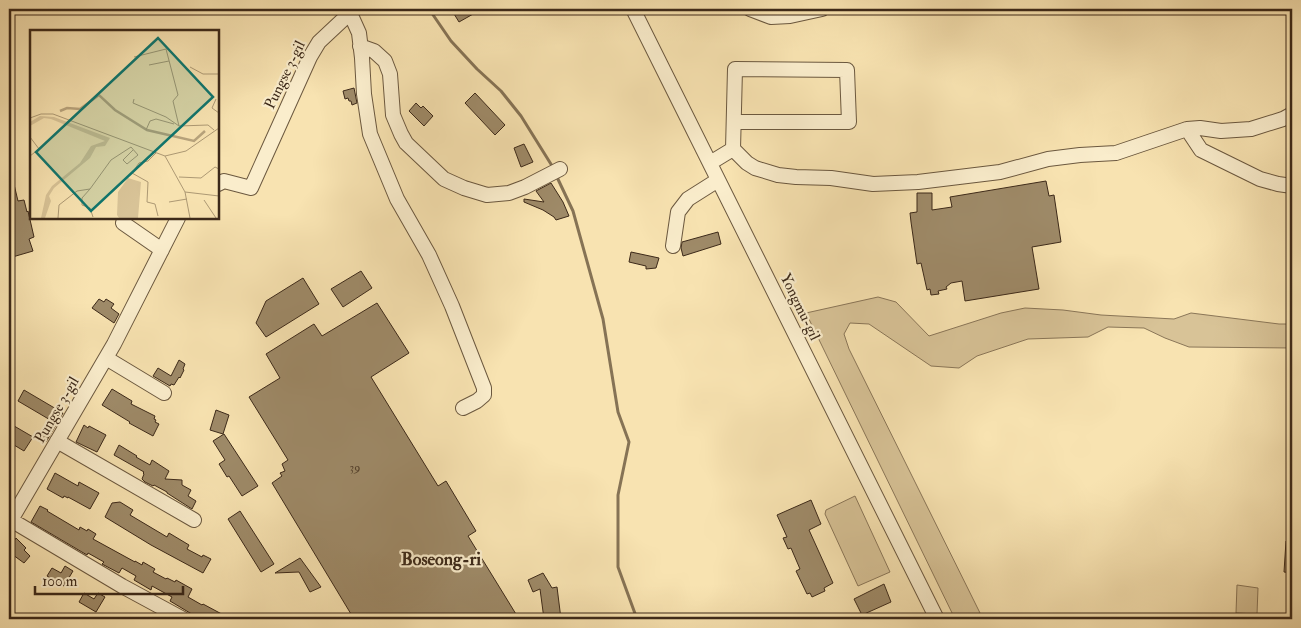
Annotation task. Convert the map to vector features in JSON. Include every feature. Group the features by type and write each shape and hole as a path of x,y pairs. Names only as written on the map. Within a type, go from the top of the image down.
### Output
{"street":[{"name":"Yongmu-gil","path":"633,9 937,619"},
{"path":"750,9 771,17 790,16 822,9"},
{"path":"349,11 359,33 364,94 370,134 397,199 429,255 452,306 484,388 484,395 463,408"},
{"name":"Pungse 3-gil","path":"219,184 224,181 251,188 310,57 319,42 349,11"},
{"path":"360,46 374,51 385,61 390,74 394,115 401,134 406,143 444,179 486,196 509,193 525,188 555,171"},
{"path":"733,150 735,69 847,70 849,122 734,122"},
{"path":"733,150 755,168 778,175 837,179 873,184 918,182 1000,172 1048,159 1116,153 1187,129 1200,128 1221,131 1251,129 1283,119 1292,114"},
{"path":"1187,129 1201,150 1260,179 1292,186"},
{"path":"710,163 733,150"},
{"path":"673,246 678,212 688,199 718,180"},
{"name":"Pungse 3-gil","path":"178,219 106,358 10,520 122,586 183,619"},
{"path":"123,222 162,250"},
{"path":"106,358 164,393"},
{"path":"57,441 194,520"}],"path":[{"path":"900,619 901,614"}],"shaded area":[{"path":"878,297 896,302 929,336 1001,313 1025,308 1174,319 1191,313 1292,324 1292,348 1189,347 1144,328 1108,327 1088,337 1028,339 977,356 959,368 931,366 869,324 850,323 844,334 849,349 983,619 955,619 806,313"},
{"path":"855,496 890,572 858,586 825,514 826,510"},
{"path":"1237,585 1258,588 1257,614 1236,613"}],"building":[{"path":"451,9 482,9 459,22"},
{"path":"354,88 357,103 352,105 348,98 345,99 343,91"},
{"path":"475,93 505,125 495,135 465,103"},
{"path":"416,103 421,108 423,106 433,116 424,126 409,111"},
{"path":"524,144 533,162 521,167 514,148"},
{"path":"9,176 12,176 18,201 24,200 34,237 29,239 33,251 9,258"},
{"path":"1046,181 1049,196 1054,195 1061,242 1032,247 1039,289 965,301 962,281 951,283 946,287 947,289 938,291 939,294 931,295 930,289 927,290 921,263 917,264 911,222 910,213 917,212 917,193 932,193 932,210 952,207 950,197"},
{"path":"551,183 569,216 556,220 543,210 524,202 524,199 544,202 536,191"},
{"path":"718,232 721,244 683,256 682,242"},
{"path":"631,252 659,258 656,268 646,269 646,266 629,262"},
{"path":"361,271 372,288 343,307 331,289"},
{"path":"303,278 319,304 266,337 256,323 266,301"},
{"path":"99,299 104,302 106,299 114,304 111,308 119,314 114,323 92,308"},
{"path":"377,303 409,353 371,377 438,486 446,481 476,531 468,536 519,619 354,619 272,483 282,476 280,473 285,471 282,464 288,460 249,397 280,378 266,354 314,324 322,336"},
{"path":"179,360 185,364 184,370 174,385 171,384 170,386 153,376 158,368 171,376"},
{"path":"112,389 132,401 131,404 155,416 155,422 159,424 153,436 102,405"},
{"path":"24,390 63,413 46,442 40,438 52,421 18,401"},
{"path":"216,410 229,415 223,434 210,430"},
{"path":"9,423 33,437 24,451 9,442"},
{"path":"84,425 106,435 97,452 76,442"},
{"path":"224,434 258,486 242,496 219,464 225,460 213,441"},
{"path":"119,445 150,465 152,460 169,471 165,479 182,480 182,485 191,490 188,496 196,501 192,509 167,492 145,482 142,479 144,472 114,455"},
{"path":"55,473 78,486 79,482 99,493 90,509 68,497 64,496 63,498 47,489"},
{"path":"811,500 821,524 809,530 833,583 824,588 825,591 812,597 810,593 807,594 796,571 800,569 791,548 788,549 783,538 787,537 777,515"},
{"path":"120,502 133,510 130,515 167,537 169,533 189,545 187,549 202,557 203,555 211,559 203,573 105,517 112,503"},
{"path":"40,506 79,530 80,527 87,531 88,529 96,534 93,539 135,562 142,565 143,562 155,569 153,572 166,579 175,582 176,580 192,589 188,597 231,619 200,619 170,601 172,597 152,586 151,590 134,580 136,576 122,568 119,573 102,564 104,562 88,553 87,555 31,522"},
{"path":"240,511 274,564 261,572 228,519"},
{"path":"9,536 14,541 16,538 26,548 24,550 30,556 24,563 9,552"},
{"path":"1286,541 1292,541 1292,573 1284,572"},
{"path":"300,558 321,587 310,592 299,572 275,573"},
{"path":"65,566 73,571 64,586 47,576 52,568 61,573"},
{"path":"543,573 552,588 557,587 561,619 544,619 540,589 533,592 528,580"},
{"path":"884,584 891,602 862,615 854,599"},
{"path":"84,593 94,599 98,593 105,597 96,612 79,602"}],"waterway":[{"path":"429,9 451,41 501,91 521,116 554,169"},
{"path":"556,175 573,211 603,319 618,412 629,442 618,495 618,567 637,619"}],"district":[{"name":"Boseong-ri","path":"441,559"}]}
